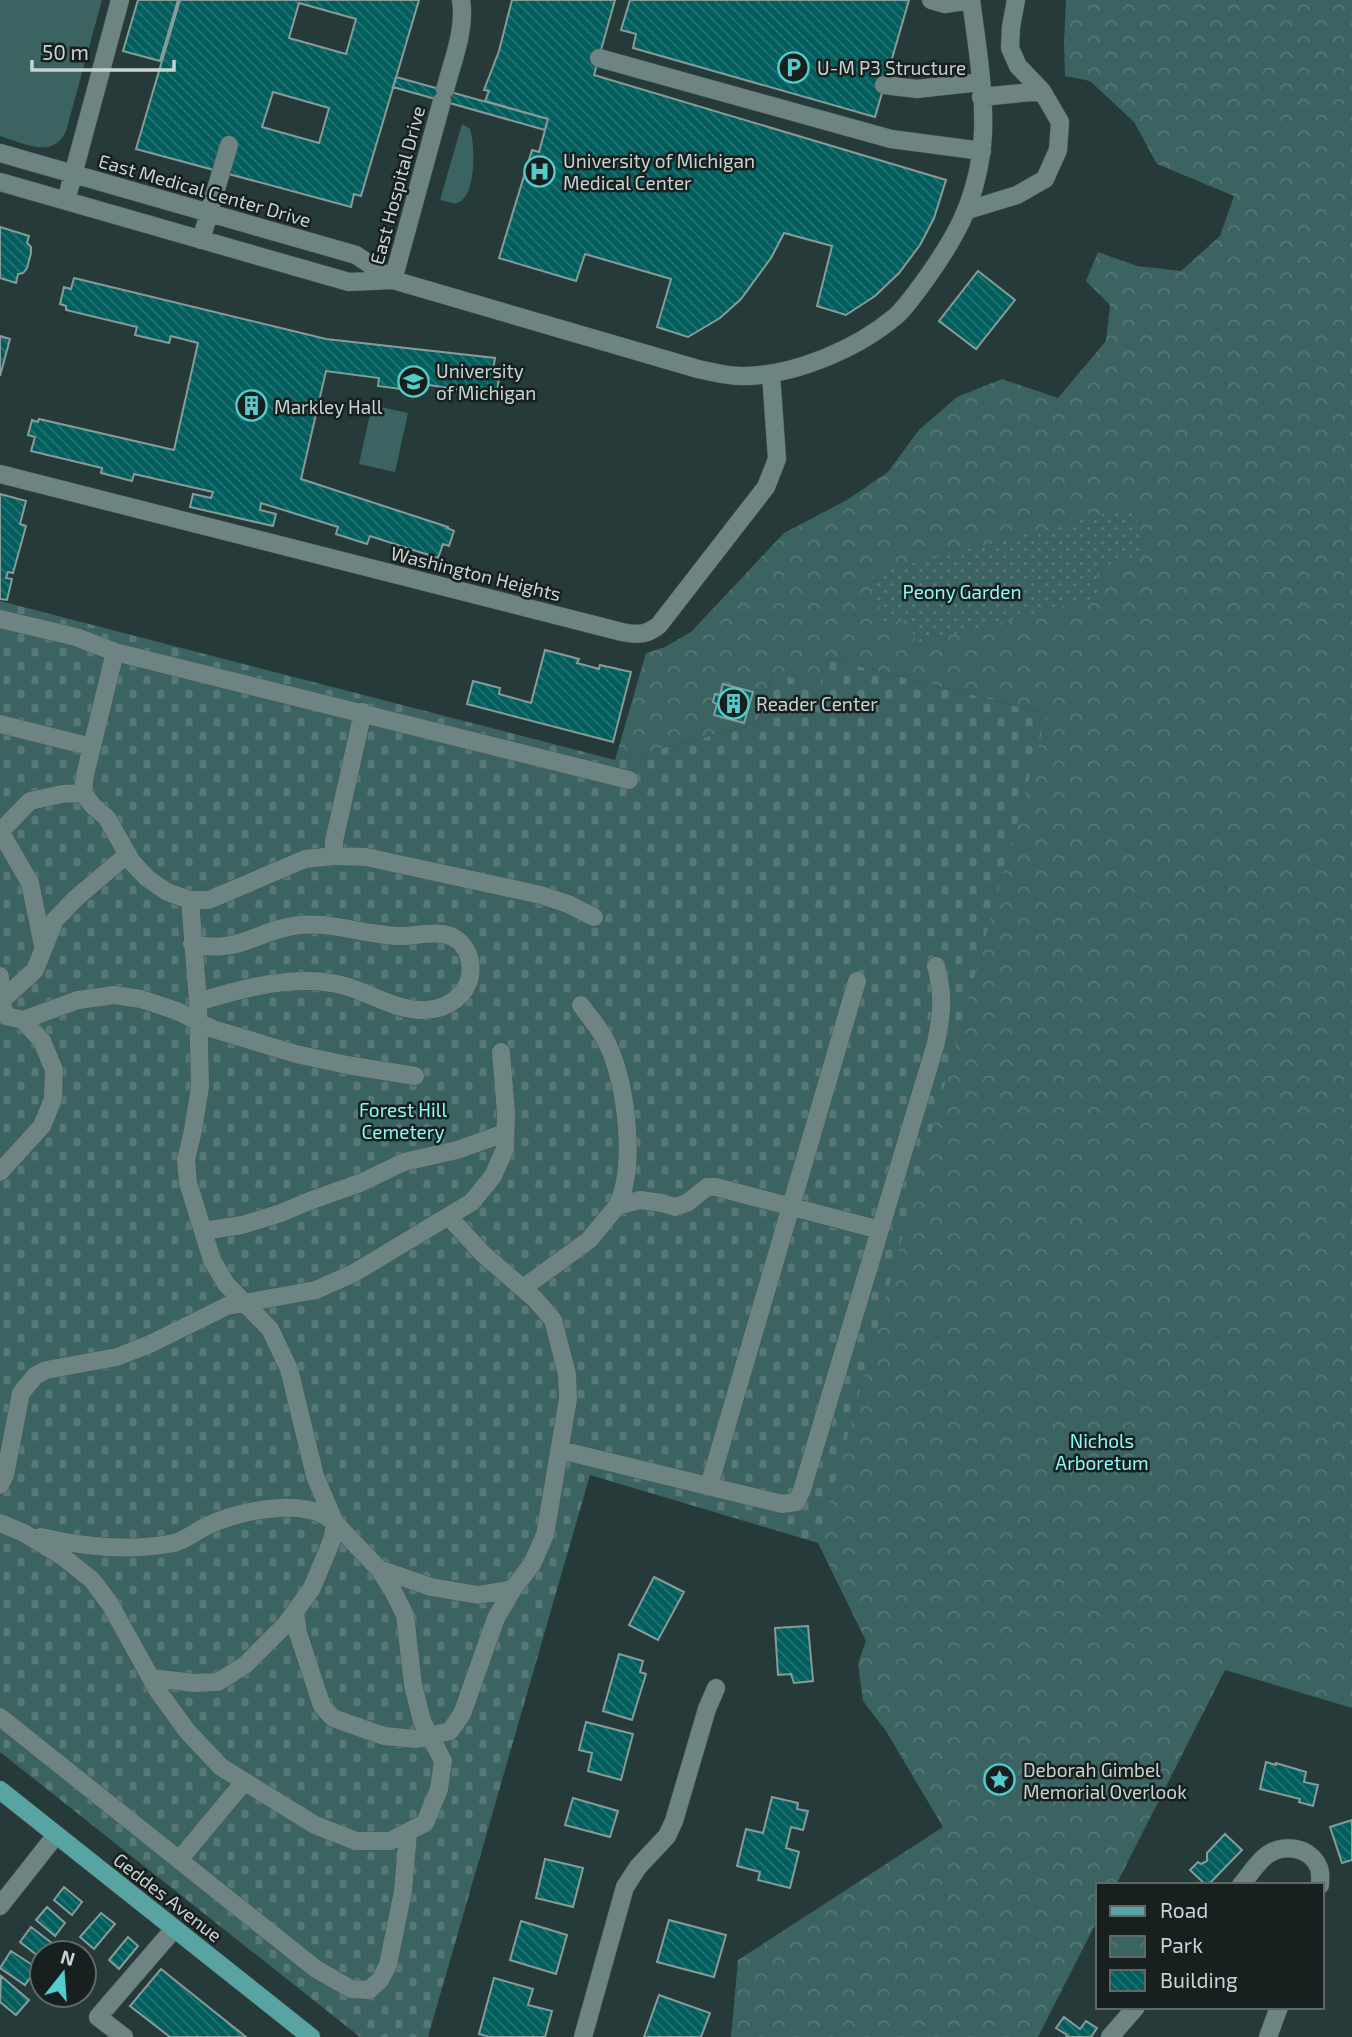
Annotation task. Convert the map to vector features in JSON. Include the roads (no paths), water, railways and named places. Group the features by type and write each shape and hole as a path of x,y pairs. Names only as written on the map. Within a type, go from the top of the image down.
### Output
{"main road":[{"name":"Geddes Avenue","path":"0,1790 311,2037"}],"street":[{"path":"66,201 120,0"},
{"name":"East Hospital Drive","path":"393,279 460,32 463,11 461,0"},
{"path":"930,0 945,4 971,0"},
{"name":"East Medical Center Drive","path":"0,153 356,254 393,279 698,369 743,377 771,374 820,360 875,331 897,314 949,247 968,210 982,151 981,89 971,0"},
{"path":"968,210 1017,195 1045,179 1058,150 1060,122 1042,91 1018,66 1010,48 1016,0"},
{"path":"599,58 891,139 982,151"},
{"path":"884,86 1042,91"},
{"path":"201,240 229,145"},
{"name":"East Medical Center Drive","path":"0,182 349,282 393,279"},
{"name":"Washington Heights","path":"0,474 637,635 649,633 659,625 766,487 777,459 771,374"},
{"path":"0,619 76,638 116,652 629,780"},
{"path":"116,652 85,775 83,793 107,818 132,862 147,878 167,892 190,900 209,900 305,859 366,857 541,895 594,916"},
{"path":"334,856 334,841 363,712"},
{"path":"0,724 92,747"},
{"path":"43,946 30,883 0,832 30,801 62,794 83,793"},
{"path":"6,1012 35,970 55,920 76,898 128,854"},
{"path":"151,1678 195,1683 218,1682 245,1665 286,1624 312,1588 332,1540 335,1523 316,1476 289,1369 270,1329 226,1284 212,1260 188,1183 186,1160 200,1087 198,1002 190,900"},
{"path":"192,944 206,947 231,946 283,928 309,924 386,935 432,932 448,934 458,939 470,958 468,983 458,997 444,1007 431,1010 409,1010 345,986 312,981 229,992 198,1002"},
{"path":"560,1450 782,1504 796,1502 802,1490 936,1043 942,1013 942,988 936,966"},
{"path":"0,976 6,1012 42,1041 54,1070 53,1099 42,1126 0,1172"},
{"path":"709,1486 857,981"},
{"path":"6,1012 114,995 141,999 177,1011 213,1029 296,1054 415,1076"},
{"path":"523,1288 589,1240 617,1206 624,1189 624,1096 607,1042 581,1005"},
{"path":"0,1485 5,1475 21,1394 35,1376 46,1370 117,1357 227,1306 316,1290 354,1273 472,1202 493,1176 505,1149 506,1113 501,1052"},
{"path":"203,1231 242,1225 268,1217 360,1184 404,1162 457,1150 505,1133"},
{"path":"617,1206 640,1200 675,1207 687,1203 712,1186 880,1230"},
{"path":"295,1612 298,1633 322,1706 333,1718 384,1736 416,1739 450,1731 462,1714 496,1618 532,1564 545,1535 568,1399 567,1374 552,1320 523,1288 482,1253 449,1217"},
{"path":"0,1523 24,1533 62,1556 92,1580 110,1604 158,1691 187,1731 221,1767 314,1825 356,1842 390,1841 425,1823 439,1789 443,1761 422,1721 413,1685 405,1615 379,1569 335,1523 310,1510 278,1508 247,1512 208,1525 178,1542 140,1548 64,1542 24,1533"},
{"path":"379,1569 431,1587 478,1595 513,1589"},
{"path":"583,2037 625,1887 638,1867 667,1836 674,1821 707,1709 716,1688"},
{"path":"0,1717 316,1969 351,1989 369,1990 380,1980 388,1965 403,1891 408,1833"},
{"path":"179,1860 244,1782"},
{"path":"0,1906 56,1835"},
{"path":"1243,1883 1266,1855 1284,1847 1298,1849 1312,1856 1320,1870 1320,1883"},
{"path":"124,2037 98,2017 174,1929"},
{"path":"1110,2037 1134,2009"},
{"path":"1268,2037 1278,2009"}],"place":[{"name":"U-M P3 Structure","path":"794,67"},
{"name":"University of Michigan Medical Center","path":"540,171"},
{"name":"University of Michigan","path":"413,381"},
{"name":"Markley Hall","path":"251,406"},
{"name":"Reader Center","path":"733,703"},
{"name":"Deborah Gimbel Memorial Overlook","path":"1000,1780"}],"park label":[{"name":"Peony Garden","path":"962,591"},
{"name":"Forest Hill Cemetery","path":"403,1120"},
{"name":"Nichols Arboretum","path":"1102,1451"}]}
